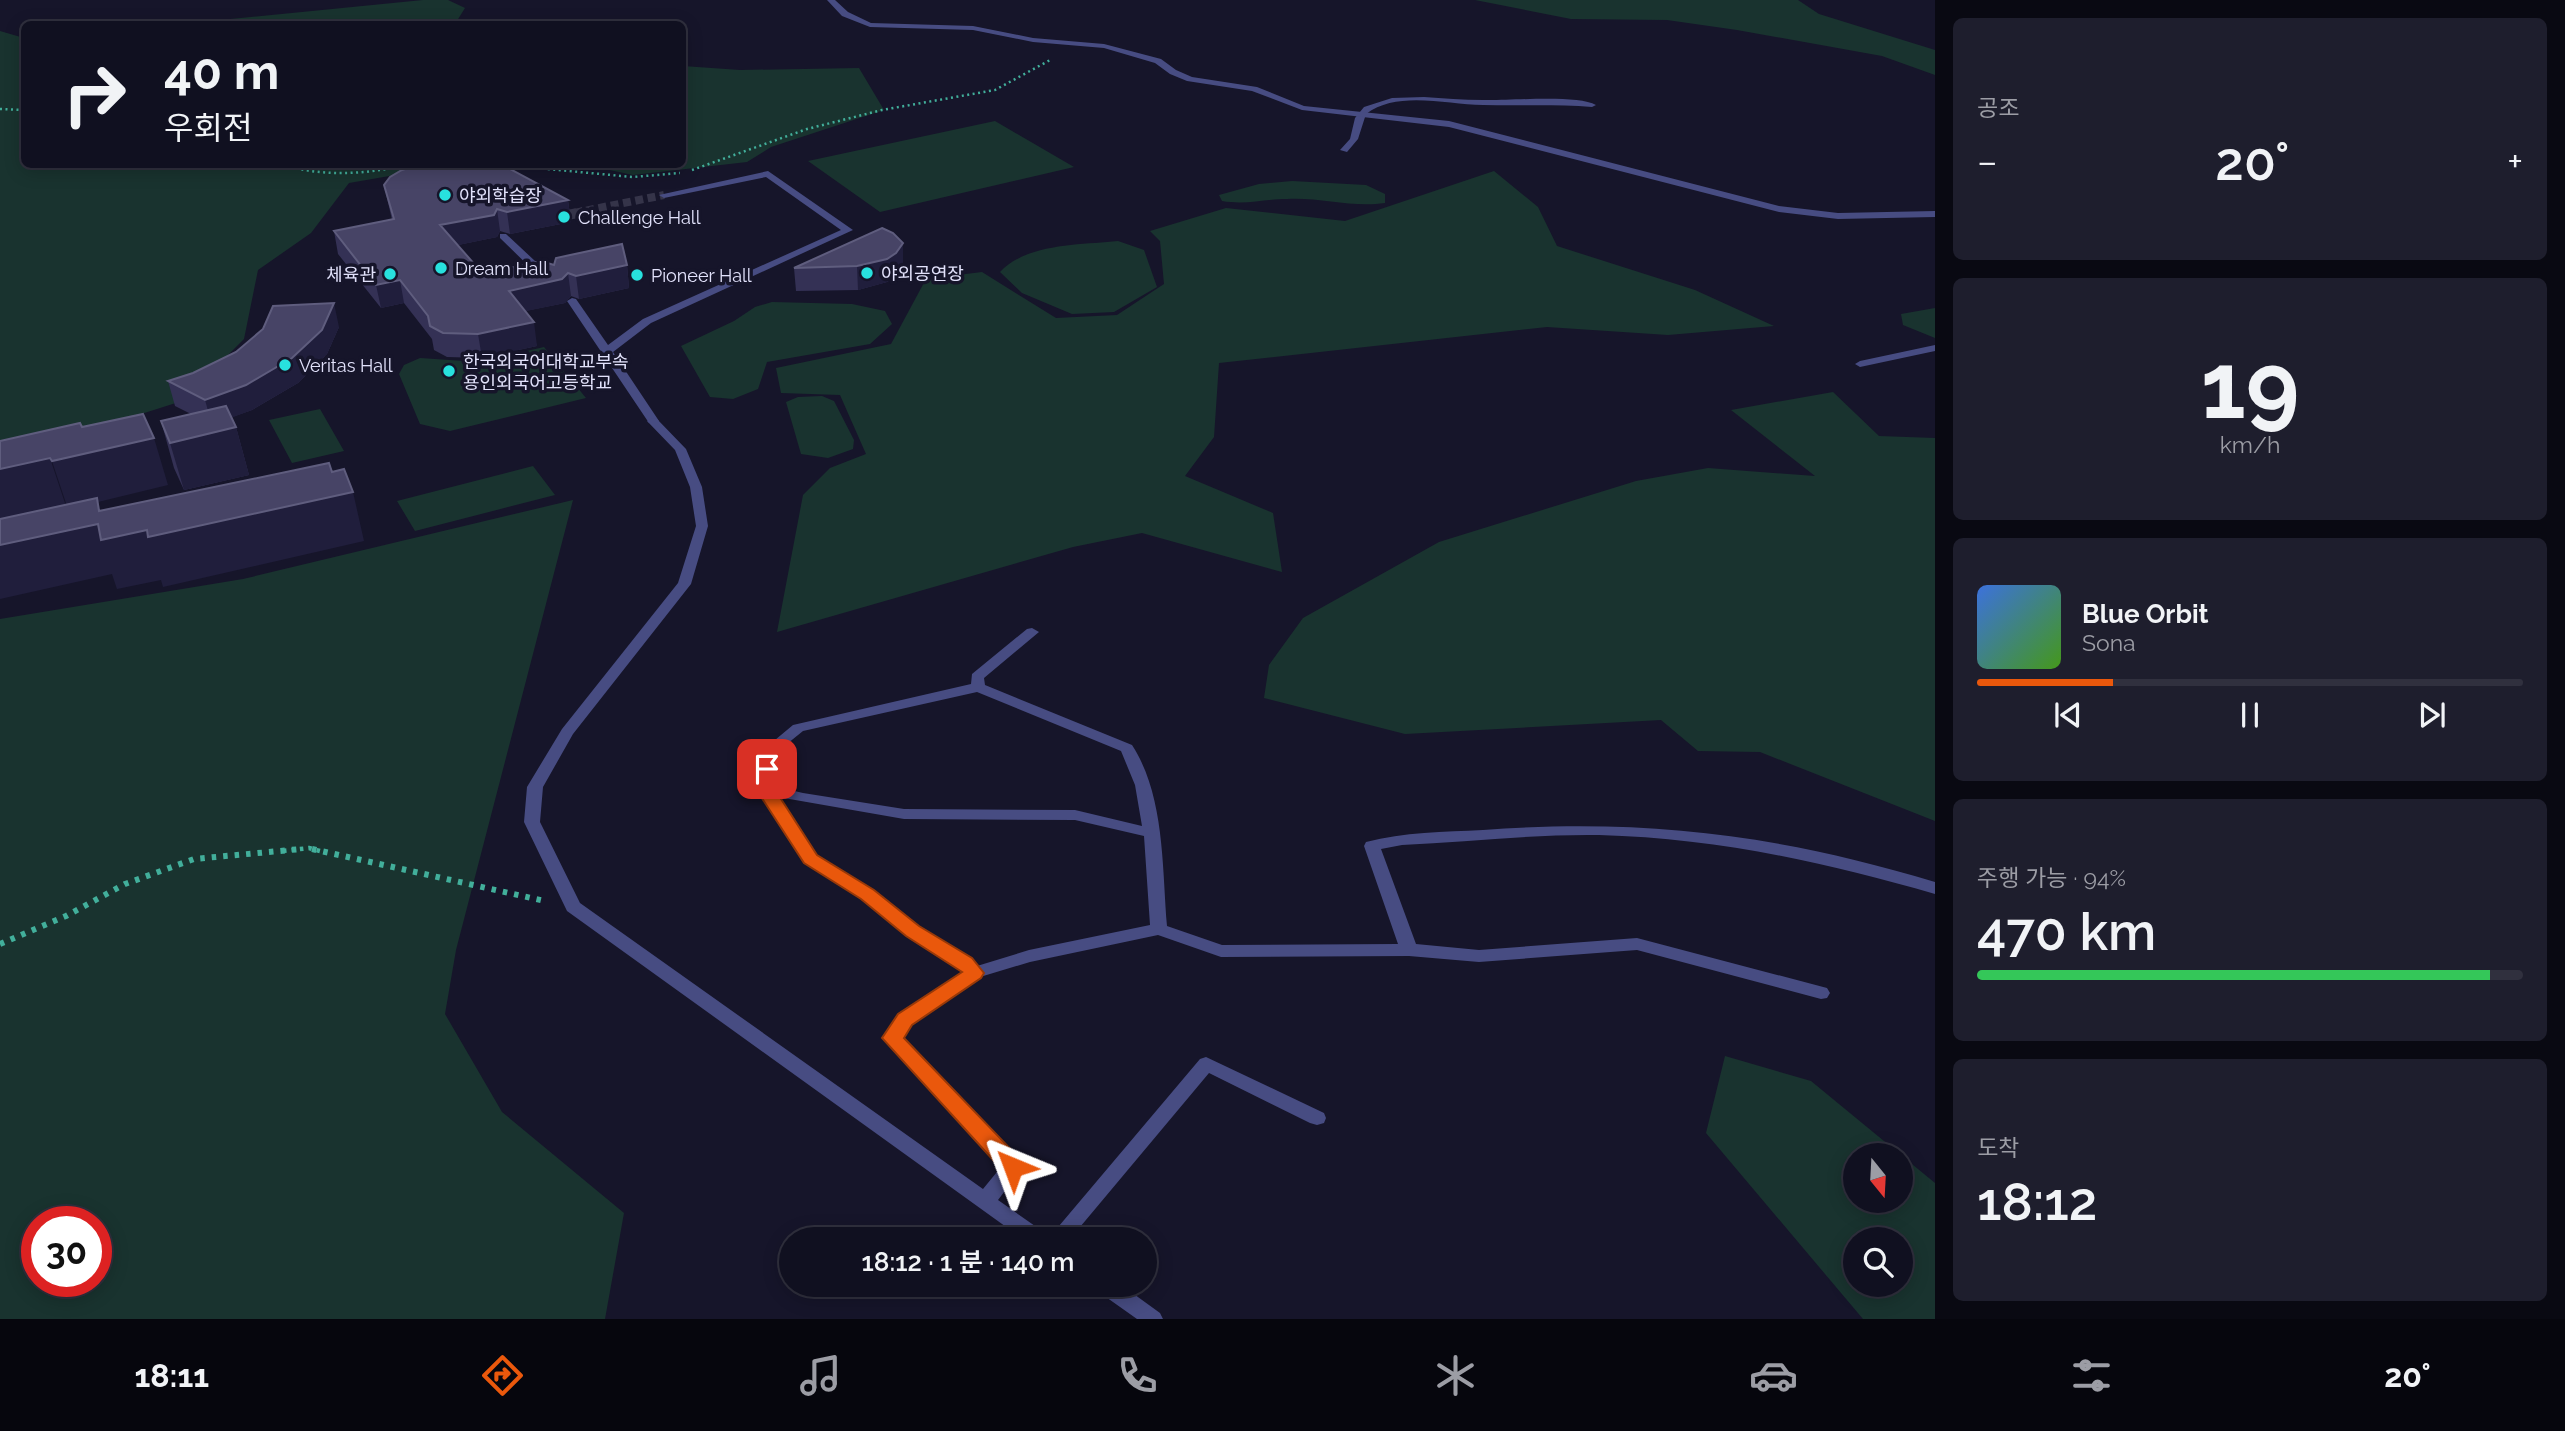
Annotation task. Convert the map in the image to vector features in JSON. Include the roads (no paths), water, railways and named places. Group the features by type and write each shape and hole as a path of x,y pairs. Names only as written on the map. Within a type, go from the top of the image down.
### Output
{"street":[{"path":"831,0 845,14 870,25 973,28 1051,43 1104,46 1158,61 1173,72 1190,79 1254,89 1302,108 1449,124 1779,209 1838,216 1935,214"},
{"path":"1344,150 1354,139 1360,115 1368,107 1389,102 1414,100 1483,103 1548,100 1592,105"},
{"path":"607,351 648,321 848,230 768,174 664,195"},
{"path":"503,236 553,283"},
{"path":"572,301 653,421 680,449 696,487 702,526 684,584 566,732 534,787 533,822 573,907 1020,1227"},
{"path":"1860,365 1935,348"},
{"path":"978,687 977,677 1032,632"},
{"path":"974,973 965,963 912,931 867,894 811,859 765,789 770,750 798,728 978,687 1127,748 1136,761 1151,833 1159,929"},
{"path":"765,789 803,798 904,814 1075,815 1151,833"},
{"path":"1409,950 1372,846 1402,841 1599,830 1728,838 1875,869 1935,888"},
{"path":"984,1202 1013,1167 892,1038 905,1019 974,973 1029,956 1159,929 1221,951 1409,950 1479,956 1637,944 1821,993"},
{"path":"1068,1227 1206,1064 1317,1118"},
{"path":"1122,1297 1153,1319"}],"tunnel":[{"path":"574,213 664,195"},
{"path":"552,218 583,212"}],"place":[{"name":"야외학습장","path":"445,195"},
{"name":"Challenge Hall","path":"564,217"},
{"name":"Dream Hall","path":"441,268"},
{"name":"야외공연장","path":"867,273"},
{"name":"체육관","path":"390,274"},
{"name":"Pioneer Hall","path":"637,275"},
{"name":"Veritas Hall","path":"285,365"},
{"name":"한국외국어대학교부속 용인외국어고등학교","path":"449,371"}]}
